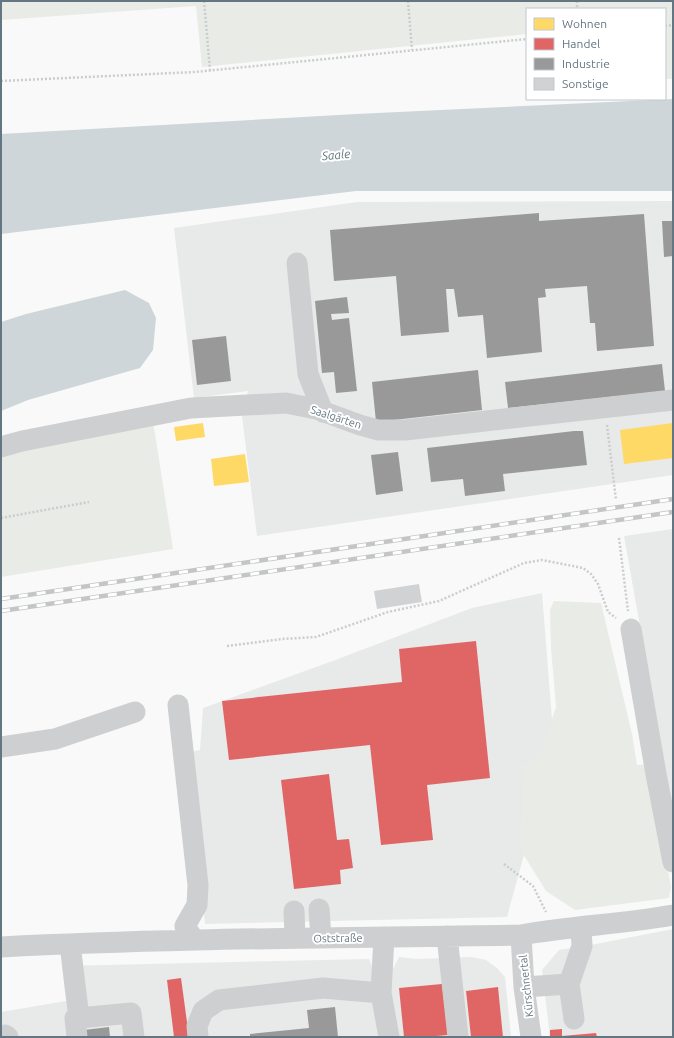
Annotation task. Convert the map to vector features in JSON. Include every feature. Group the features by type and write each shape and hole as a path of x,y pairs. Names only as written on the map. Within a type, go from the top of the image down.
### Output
{"street":[{"path":"297,263 308,374 323,412"},
{"name":"Saalgärten","path":"1,447 22,441 191,408 286,403 323,412 378,430 405,430 673,400"},
{"path":"631,629 673,862"},
{"path":"178,705 198,885 197,905 185,926 194,940"},
{"path":"1,747 55,739 135,712"},
{"path":"318,909 321,938"},
{"path":"294,911 295,938"},
{"name":"Oststraße","path":"1,947 194,940 521,935 548,930 673,915"},
{"path":"574,1019 569,984 582,946 581,927"},
{"name":"Kürschnertal","path":"521,935 524,987 531,1037"},
{"path":"447,936 458,1037"},
{"path":"384,938 381,993 389,1037"},
{"path":"70,944 78,1027 131,1013 134,1037"},
{"path":"524,987 569,984"},
{"path":"198,1037 197,1026 203,1011 219,1000 323,988 381,993"},
{"path":"1,1036 5,1035 8,1037"}],"path":[{"path":"204,1 210,70"},
{"path":"408,1 412,50"},
{"path":"1,81 195,72 526,39"},
{"path":"604,408 616,500"},
{"path":"1,518 89,502"},
{"path":"619,538 631,629"},
{"path":"227,646 282,639 316,637 388,612 439,600 524,563 542,560 583,568 591,574 598,584 608,612 631,629"},
{"path":"504,864 533,886 546,911 548,930"}],"shaded area":[{"path":"1,1 673,1 673,79 666,79 666,8 526,8 526,34 202,67 196,6 1,20"},
{"path":"673,201 673,475 257,536 242,416 248,391 194,398 174,228 357,202"},
{"path":"153,421 173,549 1,577 1,456"},
{"path":"673,529 673,812 624,536"},
{"path":"542,593 554,745 507,917 205,924 194,811 191,752 200,750 203,708 472,608"},
{"path":"554,601 601,603 632,734 637,765 649,764 671,887 669,898 575,910 546,891 520,849 523,766 541,752 556,707 551,648 550,610"},
{"path":"673,929 673,1037 550,1037 542,970 559,950"},
{"path":"399,957 417,959 472,957 486,960 497,968 505,977 511,1037 1,1037 1,1012 66,1001 62,966 369,959 373,969 393,969"}],"water":[{"name":"Saale","path":"673,99 673,191 356,191 1,234 1,134 356,114"},
{"path":"125,290 149,303 156,318 153,350 140,368 28,400 1,411 1,322 26,314"}],"building: Wohnen":[{"path":"203,423 205,437 176,441 174,427"},
{"path":"673,423 673,458 624,464 620,430"},
{"path":"245,454 249,482 214,486 211,459"}],"building: Handel":[{"path":"476,641 490,778 427,785 433,840 381,845 370,745 229,760 222,701 402,682 399,649"},
{"path":"329,774 337,840 349,839 353,868 340,870 341,884 294,889 281,780"},
{"path":"181,978 189,1037 174,1037 167,980"},
{"path":"442,984 448,1035 404,1037 399,988"},
{"path":"498,987 503,1037 471,1037 466,991"},
{"path":"562,1029 562,1036 596,1033 597,1037 550,1037 550,1030"}],"building: Industrie":[{"path":"539,213 539,221 644,214 654,346 597,351 595,323 590,323 587,286 545,289 546,297 538,298 542,352 487,358 483,315 458,317 454,289 446,289 449,332 401,336 396,276 334,281 330,230"},
{"path":"662,221 673,221 673,256 664,257"},
{"path":"347,297 349,313 331,314 332,320 349,318 357,391 336,393 334,372 322,373 315,301"},
{"path":"226,336 231,381 197,385 192,340"},
{"path":"662,364 665,391 508,408 505,382"},
{"path":"478,370 482,410 376,422 372,382"},
{"path":"583,431 587,465 503,474 505,491 465,496 463,479 431,482 427,448"},
{"path":"398,452 403,491 376,495 371,455"},
{"path":"335,1007 338,1037 250,1037 250,1034 309,1028 307,1010"},
{"path":"109,1027 110,1037 85,1037 84,1030"}],"building: Sonstige":[{"path":"419,584 422,602 377,609 374,591"}],"railway":[{"path":"1,599 673,499"},
{"path":"1,611 673,512"}]}
